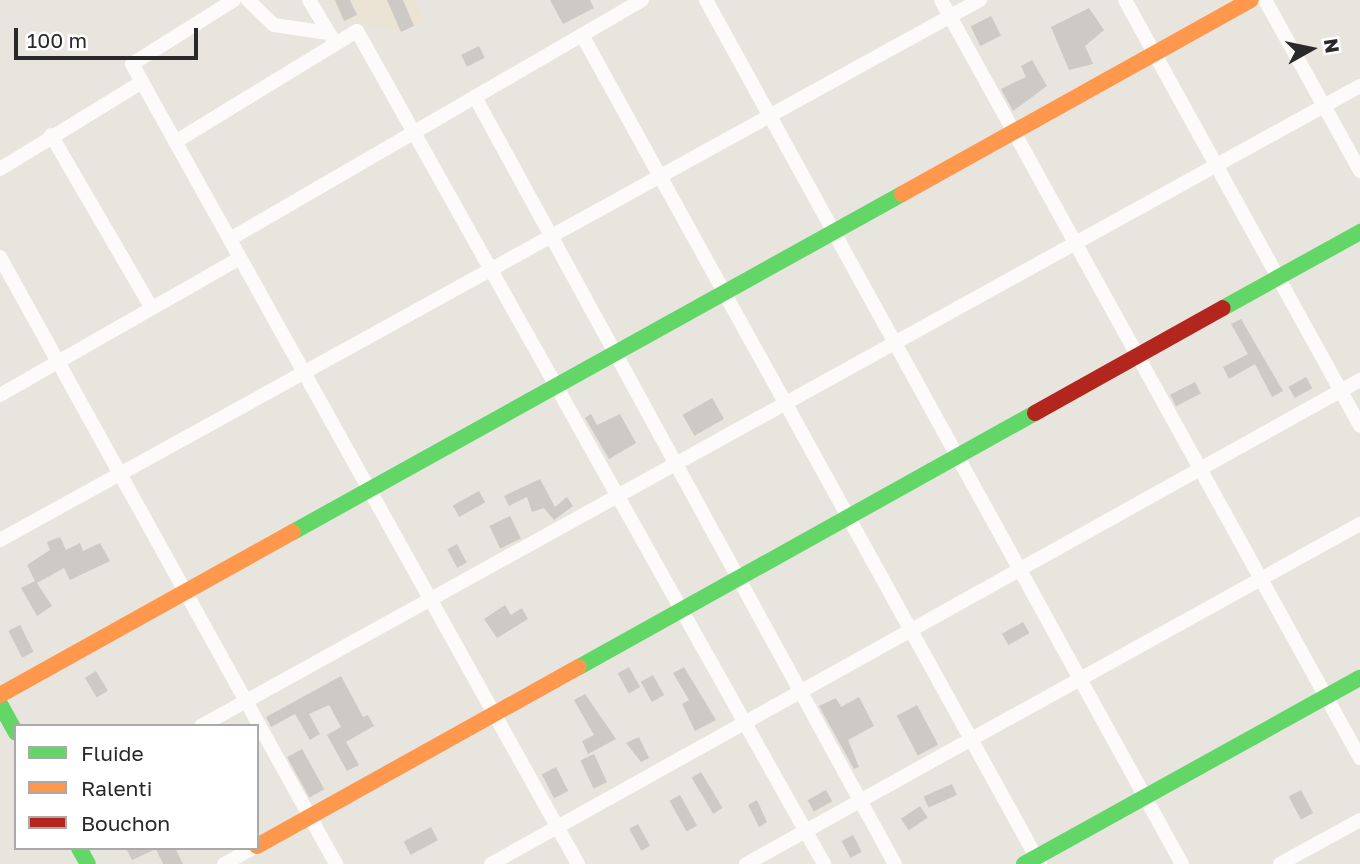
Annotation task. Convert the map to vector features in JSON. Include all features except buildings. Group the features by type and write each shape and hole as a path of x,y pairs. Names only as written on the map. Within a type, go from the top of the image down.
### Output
{"street":[{"path":"234,0 132,64 578,864"},
{"path":"248,0 274,25 332,38"},
{"path":"309,0 332,38"},
{"path":"230,239 642,0"},
{"path":"706,0 1182,864"},
{"path":"941,0 1360,758"},
{"path":"0,540 304,372 553,239 660,176 980,0"},
{"path":"1125,0 1360,425"},
{"path":"0,695 1251,0"},
{"path":"1265,0 1360,171"},
{"path":"175,142 332,38 357,31 824,864"},
{"path":"582,34 971,740 1033,862 1360,678"},
{"path":"0,169 51,135 142,82"},
{"path":"205,724 1360,86"},
{"path":"475,97 895,864"},
{"path":"51,135 151,307"},
{"path":"259,845 1360,232"},
{"path":"0,257 259,724"},
{"path":"0,395 57,360 240,258"},
{"path":"491,864 1360,380"},
{"path":"746,864 1360,524"},
{"path":"0,704 14,729"},
{"path":"259,724 336,864"},
{"path":"1280,864 1360,820"},
{"path":"224,864 249,850"}],"shaded area":[{"path":"333,0 415,0 423,20 400,31 343,20"}],"traffic: fast":[{"path":"293,532 902,194"},
{"path":"1223,308 1360,232"},
{"path":"579,667 1035,413"},
{"path":"1024,864 1360,678"},
{"path":"0,704 14,729"},
{"path":"80,850 88,864"}],"traffic: slow":[{"path":"902,194 1251,0"},
{"path":"0,695 293,532"},
{"path":"259,845 579,667"}],"traffic: jam":[{"path":"1035,413 1223,308"}]}
